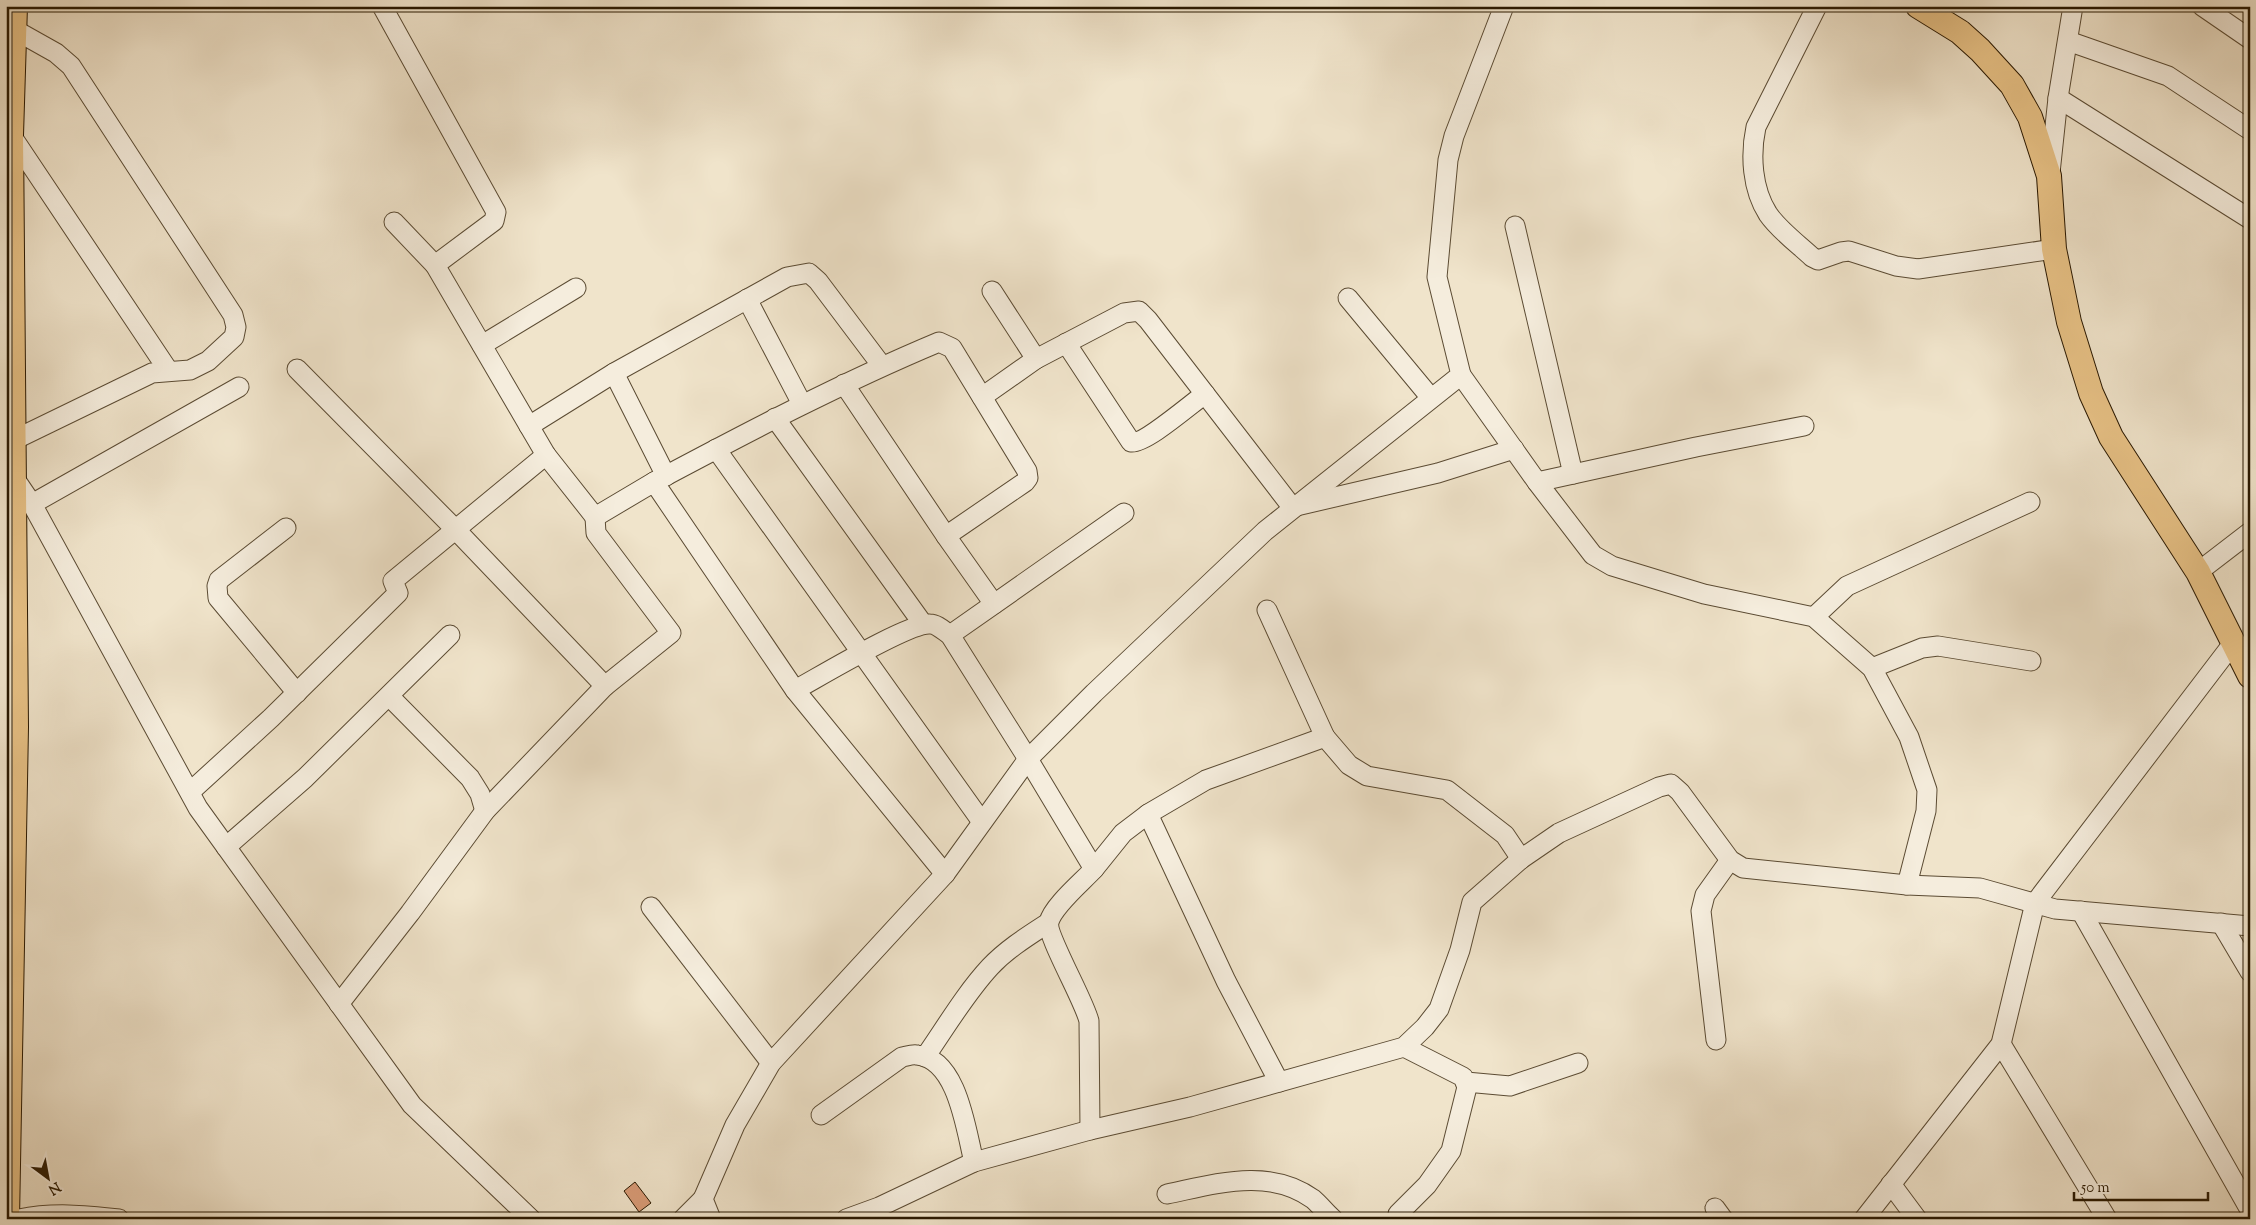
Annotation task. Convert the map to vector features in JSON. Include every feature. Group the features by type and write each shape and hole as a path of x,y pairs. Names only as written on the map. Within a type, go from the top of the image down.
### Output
{"main road":[{"path":"7,1219 10,801 16,727 10,471 14,440 11,135 15,6"},
{"path":"1918,6 1960,32 1980,50 2012,85 2030,117 2049,176 2054,249 2069,322 2091,393 2112,437 2198,572 2250,676"}],"street":[{"path":"382,6 496,212 494,221 435,265"},
{"path":"1504,6 1454,136 1448,160 1437,276 1461,375 1537,482 1593,555 1612,566 1704,594 1814,617 1872,668 1909,737 1927,790 1926,812 1907,885"},
{"path":"1817,6 1756,127 1752,147 1753,164 1761,199 1769,215 1812,258 1818,260 1849,251 1896,266 1918,269 2054,249"},
{"path":"2049,176 2058,98 2074,6"},
{"path":"2202,6 2250,39"},
{"path":"14,440 152,373 168,370 180,372 190,370 208,361 228,345 234,337 236,327 233,315 71,66 56,52 15,30"},
{"path":"2068,40 2168,76 2250,130"},
{"path":"2058,98 2250,219"},
{"path":"11,135 168,370"},
{"path":"339,1004 410,913 485,811 605,686 671,632 596,533 595,517 546,455 435,265 394,222"},
{"path":"1514,226 1573,474"},
{"path":"529,426 614,373 788,277 809,274 818,281 882,366"},
{"path":"482,345 576,288"},
{"path":"992,291 1036,359"},
{"path":"1348,298 1431,398"},
{"path":"747,299 802,404"},
{"path":"982,397 1036,359 1124,312 1138,311 1148,320 1292,507"},
{"path":"595,517 660,479 802,404 882,366 939,342 952,348 1027,471 1028,478 1025,482 946,536"},
{"path":"1066,343 1130,442 1138,442 1149,435 1205,394"},
{"path":"297,368 456,530 605,686"},
{"path":"614,373 660,479 795,690 945,874"},
{"path":"684,1219 703,1199 735,1125 771,1063 945,874 1028,759 1264,530 1461,375"},
{"path":"844,384 994,604"},
{"path":"32,504 239,387"},
{"path":"775,418 923,624"},
{"path":"1537,482 1696,447 1804,426"},
{"path":"716,449 982,822"},
{"path":"1292,507 1438,473 1514,449"},
{"path":"190,792 297,693 398,593 393,581 546,455"},
{"path":"10,471 32,504 198,808 412,1105 531,1219"},
{"path":"1814,617 1848,586 2030,502"},
{"path":"950,635 1124,513"},
{"path":"286,528 219,580 217,593 218,598 297,693"},
{"path":"2198,572 2250,532"},
{"path":"1267,610 1325,737 1349,765 1367,776 1447,790 1505,836 1521,859"},
{"path":"795,690 861,654 923,624 933,624 950,635 1028,759 1094,870"},
{"path":"226,847 305,778 450,635"},
{"path":"1864,1219 2001,1044 2035,903 2234,642"},
{"path":"1872,668 1922,648 1938,646 2031,661"},
{"path":"389,696 470,778 480,794 485,811"},
{"path":"925,1057 973,988 991,966 1012,947 1048,923 1054,912 1094,870 1123,833 1148,814 1206,780 1325,737"},
{"path":"846,1219 883,1213 974,1162 1090,1130 1190,1107 1404,1047 1425,1027 1439,1009 1460,950 1472,902 1521,859 1559,833 1659,787 1671,784 1680,792 1730,860 1743,868 1907,885 1980,888 2055,909 2250,926"},
{"path":"1148,814 1226,981 1279,1082"},
{"path":"1716,1040 1701,911 1705,895 1730,860"},
{"path":"651,907 771,1063"},
{"path":"2081,911 2250,1211 2240,1219"},
{"path":"1048,923 1052,937 1085,1007 1089,1020 1090,1130"},
{"path":"2221,923 2250,972"},
{"path":"2001,1044 2107,1219"},
{"path":"1395,1217 1428,1185 1451,1151 1467,1088 1462,1076 1404,1047"},
{"path":"821,1115 902,1057 916,1054 925,1057 942,1068 950,1077 960,1104 974,1162"},
{"path":"1466,1082 1510,1086 1578,1063"},
{"path":"1167,1194 1228,1182 1262,1179 1286,1184 1300,1192 1313,1200 1332,1219"},
{"path":"1890,1184 1917,1219"},
{"path":"703,1199 711,1219"},
{"path":"19,1219 44,1214 68,1214 118,1219"}],"building":[{"path":"635,1182 651,1203 639,1212 624,1191"}]}
